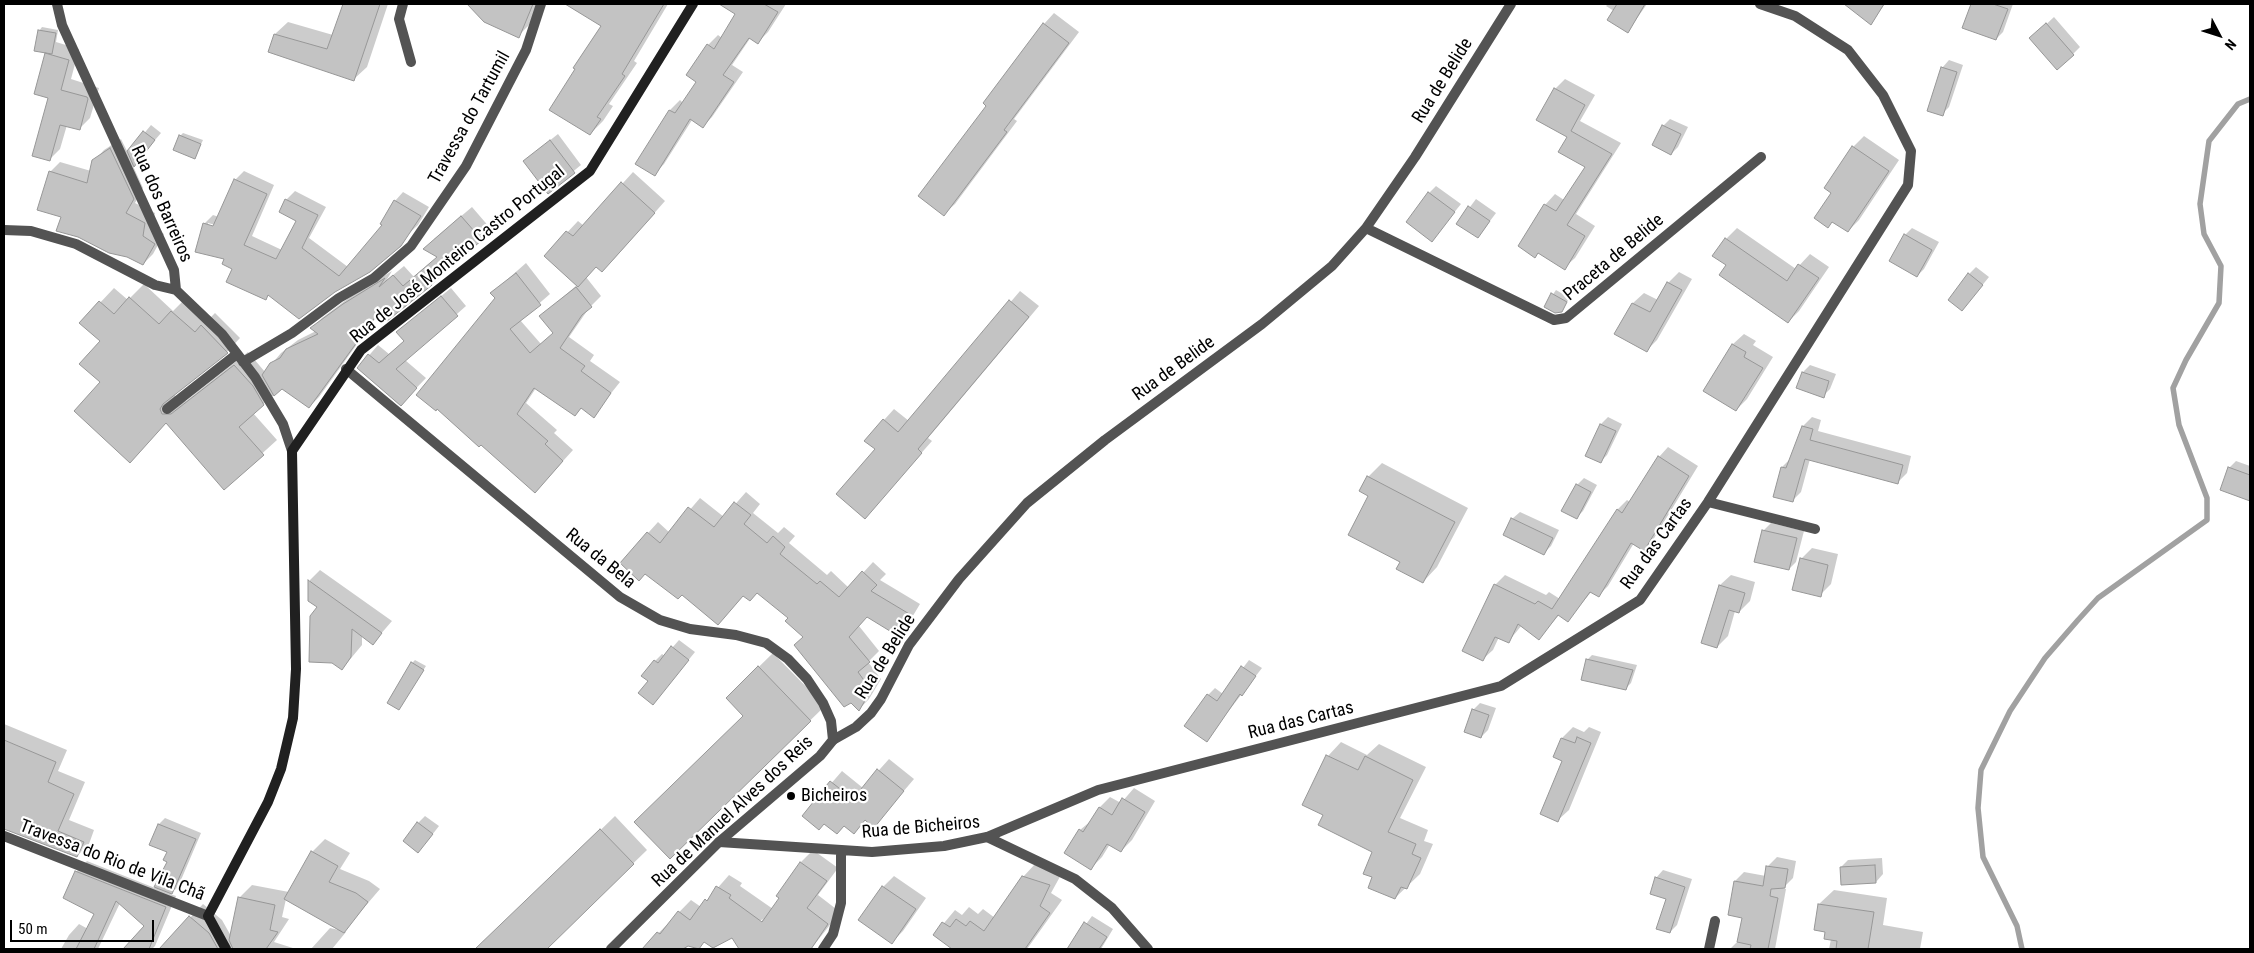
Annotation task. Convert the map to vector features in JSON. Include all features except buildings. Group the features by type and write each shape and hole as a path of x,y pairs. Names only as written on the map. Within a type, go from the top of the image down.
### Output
{"main road":[{"name":"Rua de José Monteiro Castro Portugal","path":"292,451 346,369 362,350 377,336 590,171 693,4"},
{"path":"226,949 208,916 268,802 281,770 293,718 296,669 292,451"}],"street":[{"name":"Rua dos Barreiros","path":"57,4 62,24 174,270 176,290 222,334 270,398 283,424 292,451"},
{"path":"404,4 399,19 410,62"},
{"name":"Travessa do Tartumil","path":"168,409 240,358 292,333 339,298 374,278 411,246 466,166 526,50 541,4"},
{"name":"Rua de Belide","path":"833,740 856,727 881,700 909,645 959,579 1027,503 1105,440 1262,324 1332,266 1366,228 1415,157 1511,4"},
{"name":"Rua das Cartas","path":"987,837 1098,790 1502,686 1640,600 1708,502 1908,185 1911,151 1883,95 1848,50 1795,16 1760,4"},
{"name":"Praceta de Belide","path":"1366,228 1554,320 1566,318 1761,157"},
{"path":"4,230 32,231 76,244 155,285 176,290"},
{"name":"Rua da Bela","path":"346,369 620,597 660,620 690,629 736,635 766,644 788,659 823,702 831,721 833,740"},
{"path":"1708,502 1816,529"},
{"name":"Rua de Manuel Alves dos Reis","path":"611,949 719,842 803,772 833,740"},
{"name":"Travessa do Rio de Vila Chã","path":"4,836 208,916"},
{"name":"Rua de Bicheiros","path":"719,842 872,852 944,846 987,837 1075,879 1112,908 1148,949"},
{"path":"823,949 833,934 841,902 841,850"},
{"path":"1709,949 1715,921"}],"waterway":[{"path":"2022,949 2017,926 1983,857 1978,808 1981,770 2010,711 2045,658 2078,620 2098,598 2207,520 2207,498 2179,425 2173,388 2186,360 2219,303 2221,266 2204,234 2200,204 2209,141 2238,104 2250,99"}],"place":[{"name":"Bicheiros","path":"791,796"}]}
